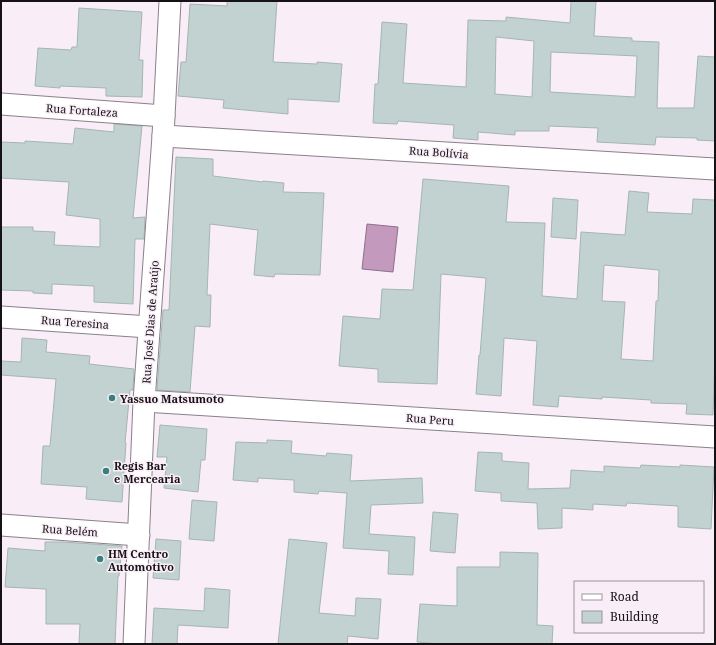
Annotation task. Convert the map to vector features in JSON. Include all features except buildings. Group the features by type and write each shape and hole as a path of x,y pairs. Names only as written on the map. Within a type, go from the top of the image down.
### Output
{"street":[{"name":"Rua José Dias de Araújo","path":"134,644 144,401 170,1"},
{"name":"Rua Fortaleza","path":"1,104 163,126"},
{"name":"Rua Bolívia","path":"163,126 715,169"},
{"name":"Rua Teresina","path":"1,317 149,327"},
{"name":"Rua Peru","path":"144,401 715,437"},
{"name":"Rua Belém","path":"1,525 139,535"}],"shaded area":[{"path":"367,224 398,227 393,272 362,269"}],"place":[{"name":"Yassuo Matsumoto","path":"112,398"},
{"name":"Regis Bar e Mercearia","path":"106,471"},
{"name":"HM Centro Automotivo","path":"100,559"}]}
